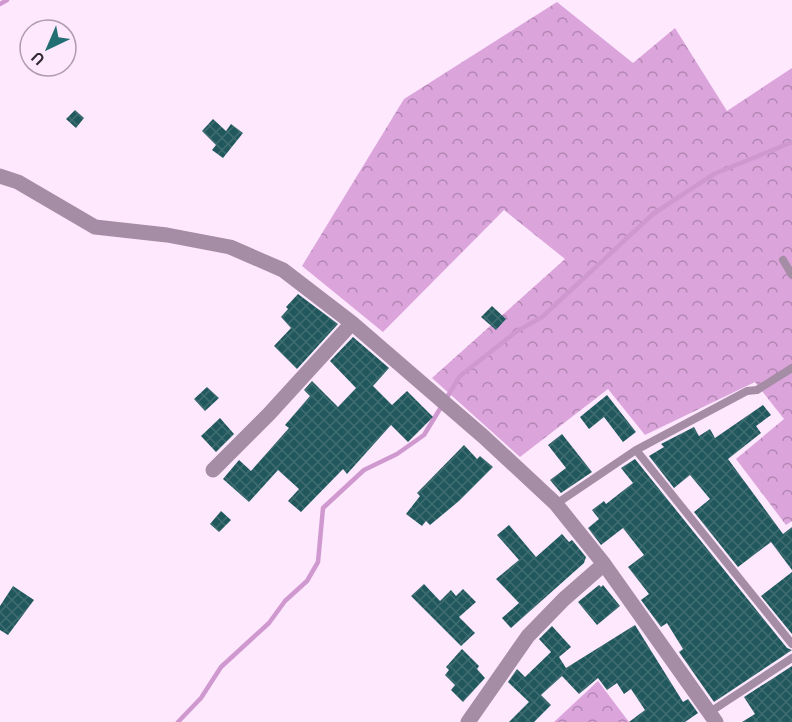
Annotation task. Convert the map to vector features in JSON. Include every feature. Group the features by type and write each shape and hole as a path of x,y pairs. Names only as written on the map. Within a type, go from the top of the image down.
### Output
{"street":[{"path":"0,176 18,182 95,227 201,241 259,258 283,270 352,323 457,413 556,504 604,564 713,717"},
{"path":"213,470 269,414 352,323"},
{"path":"468,722 528,636 564,599 604,564"}],"lane":[{"path":"783,260 792,275"},
{"path":"556,504 636,450 747,391 757,390 792,368"},
{"path":"636,450 792,644"},
{"path":"713,717 792,658"}],"green space":[{"path":"557,2 633,63 675,28 727,111 792,68 792,521 786,525 736,459 784,419 755,382 645,435 608,389 520,457 432,378 565,259 504,210 383,332 302,266 404,99"},
{"path":"598,681 629,722 554,722"}],"building":[{"path":"75,110 84,118 76,128 66,119"},
{"path":"213,119 226,131 231,124 243,133 223,158 212,150 216,145 202,131"},
{"path":"298,294 338,324 297,369 274,346 291,328 281,317 288,309 286,307"},
{"path":"492,306 506,319 496,330 481,317"},
{"path":"353,337 389,368 373,386 392,405 407,391 433,417 408,442 391,425 347,474 343,469 301,512 288,501 299,489 278,470 249,502 223,479 239,460 251,471 289,428 285,425 310,396 304,390 312,381 338,407 356,388 330,361"},
{"path":"207,387 219,398 205,411 194,399"},
{"path":"607,395 636,432 623,442 604,417 589,429 580,417"},
{"path":"763,405 771,415 756,426 761,433 728,459 783,534 792,527 792,570 771,542 738,567 694,512 710,499 690,475 674,488 649,456 664,447 661,444 694,427 699,436 710,429 715,438"},
{"path":"220,418 234,434 216,452 201,436"},
{"path":"562,434 592,472 561,493 550,480 566,468 548,445"},
{"path":"464,445 477,459 480,456 493,467 459,501 430,525 426,521 422,526 406,514 420,496 417,493"},
{"path":"635,459 787,648 792,650 714,702 679,652 683,649 667,623 661,627 641,600 649,594 628,567 644,555 623,528 601,545 588,528 599,519 592,510 604,501 606,504 633,483 621,468"},
{"path":"221,511 231,520 219,532 210,524"},
{"path":"509,525 536,557 562,534 569,542 572,540 586,557 584,563 511,628 502,618 519,603 496,579 519,560 497,535"},
{"path":"792,572 792,634 761,596"},
{"path":"424,584 440,601 451,590 456,596 463,589 476,602 459,617 475,633 461,646 411,596"},
{"path":"599,585 601,587 603,585 620,606 597,625 578,602"},
{"path":"13,586 34,600 8,635 0,630 0,606"},
{"path":"635,625 683,702 688,699 698,713 685,722 629,722 645,710 631,689 624,694 617,683 607,690 598,678 579,694 562,676 541,695 551,705 534,722 509,722 529,702 508,682 517,669 525,677 551,652 539,639 552,626 571,647 559,657 566,668"},
{"path":"462,649 479,666 477,669 485,678 463,702 451,690 455,685 445,675 449,670 446,667"},
{"path":"792,666 792,722 742,722 755,714 744,697"}],"waterway":[{"path":"0,4 7,0"},
{"path":"178,722 201,698 221,667 269,623 285,601 307,581 318,562 323,508 364,470 397,454 424,435 460,376 517,331 542,317 653,214 714,174 792,142"}]}
